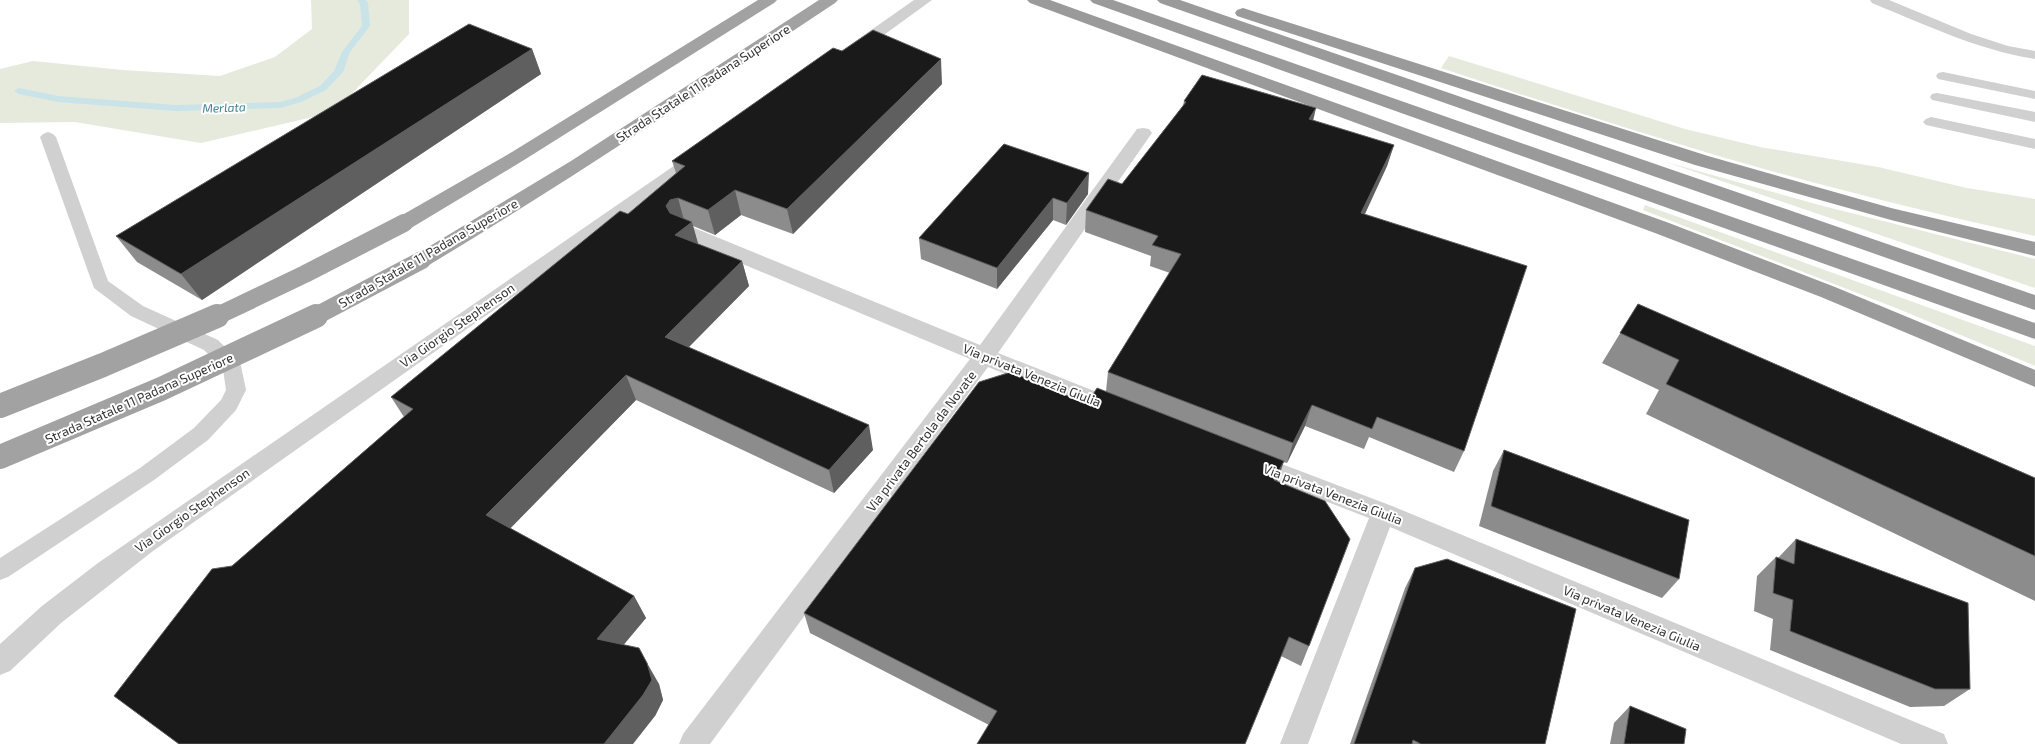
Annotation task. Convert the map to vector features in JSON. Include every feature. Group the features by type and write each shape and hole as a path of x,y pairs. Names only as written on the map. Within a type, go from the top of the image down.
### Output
{"highway":[{"path":"0,406 198,326 336,259 410,219 518,156 769,0"},
{"name":"Strada Statale 11 Padana Superiore","path":"0,457 120,408 209,368 375,286 497,216 830,0"},
{"path":"1035,0 1662,228 1828,292 2035,379"},
{"path":"1098,0 2035,331"},
{"path":"1165,0 2035,303"},
{"path":"1203,0 1653,146 1872,209 2035,249"}],"street":[{"path":"839,59 924,0"},
{"name":"Via privata Bertola da Novate","path":"693,744 984,356 1143,133"},
{"name":"Via Giorgio Stephenson","path":"0,662 28,633 80,590 144,543 715,146"},
{"name":"Via privata Venezia Giulia","path":"685,232 984,356 1142,419"},
{"name":"Via privata Venezia Giulia","path":"1230,454 1383,513 1934,744"},
{"path":"1294,744 1383,513"}],"lane":[{"path":"1876,0 1966,37 2005,50 2035,55"},
{"path":"1898,0 2005,50"},
{"path":"1943,76 2035,95"},
{"path":"1937,97 2035,117"},
{"path":"1930,122 2035,144"},
{"path":"0,570 147,474 201,434 229,405 236,390 232,366 211,345 162,324 137,311 100,284 48,137"}],"shaded area":[{"path":"311,0 409,0 409,34 334,112 201,143 75,122 0,123 0,69 33,61 123,70 220,76 275,57 312,29"},
{"path":"1449,56 1685,129 1760,147 1878,167 1967,188 2035,199 2035,236 1917,209 1839,189 1652,136 1441,68"},
{"path":"1666,162 1823,206 2035,259 2035,288"},
{"path":"1645,205 2035,346 2035,366 1896,308 1643,210"}],"building":[{"path":"469,24 532,49 181,274 116,236"},
{"path":"873,30 941,59 787,209 735,190 708,210 678,198 670,200 666,206 670,213 692,222 675,235 742,261 665,337 869,425 829,470 626,375 486,515 634,596 597,639 639,648 647,663 652,680 643,695 604,744 179,744 114,696 212,569 232,566 413,409 391,397 620,211 628,214 685,166 672,161 833,48 842,51"},
{"path":"1202,75 1316,108 1309,119 1394,145 1361,213 1527,266 1464,451 1377,417 1372,429 1312,405 1293,443 1108,372 1181,254 1152,245 1158,236 1086,210 1108,179 1122,184 1186,102 1184,101"},
{"path":"1004,144 1089,173 1067,203 1053,198 997,268 919,238"},
{"path":"1638,304 2035,478 2035,556 1666,384 1679,360 1620,333"},
{"path":"1011,372 1087,404 1097,388 1284,461 1274,480 1325,501 1350,539 1309,646 1289,637 1245,744 977,744 997,711 804,613 979,382"},
{"path":"1504,450 1689,520 1679,579 1491,506"},
{"path":"1796,539 1968,603 1970,689 1935,689 1790,631 1793,600 1773,593 1776,557 1794,564"},
{"path":"1447,559 1576,609 1545,744 1421,744 1413,740 1412,744 1354,744 1415,568"},
{"path":"1630,706 1686,729 1684,744 1624,744"}],"waterway":[{"name":"Merlata","path":"19,91 58,99 176,108 280,105 298,100 323,88 338,72 346,52 366,26 364,3 361,0"}]}
